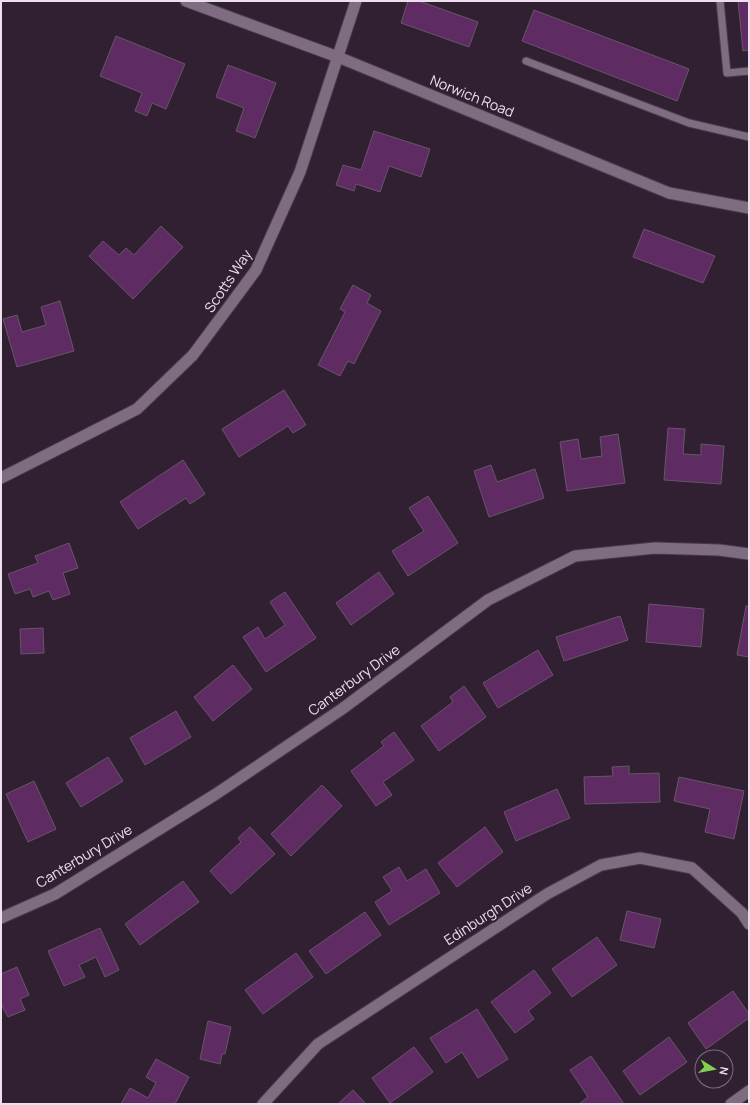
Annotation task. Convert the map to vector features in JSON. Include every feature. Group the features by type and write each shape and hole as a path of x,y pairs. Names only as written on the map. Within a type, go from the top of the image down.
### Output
{"street":[{"name":"Norwich Road","path":"186,1 338,56 669,193 749,208"},
{"name":"Scotts Way","path":"1,478 137,409 194,355 256,270 300,172 356,1"},
{"name":"Canterbury Drive","path":"1,918 55,894 216,794 342,709 488,600 575,556 655,548 719,550 749,554"},
{"name":"Edinburgh Drive","path":"263,1104 318,1044 547,894 601,865 640,858 692,868 742,913 749,924"},
{"path":"731,1104 749,1091"}],"lane":[{"path":"720,1 727,72 749,71"},
{"path":"526,61 689,123 749,137"}],"building":[{"path":"408,1 419,1 478,22 469,47 401,23"},
{"path":"738,1 749,1 749,50 743,51"},
{"path":"534,10 689,69 677,101 522,41"},
{"path":"116,36 185,64 166,109 152,103 147,116 135,111 142,93 100,76"},
{"path":"228,65 276,83 255,138 236,131 244,108 216,97"},
{"path":"374,131 430,149 421,177 389,166 380,192 356,184 354,191 336,185 343,165 361,170"},
{"path":"161,226 183,247 133,299 89,256 103,241 119,255 126,248 134,255"},
{"path":"644,229 715,256 703,283 633,257"},
{"path":"353,285 371,295 367,303 381,311 354,364 348,361 340,376 318,365 345,312 340,309"},
{"path":"60,301 74,351 17,367 3,319 17,315 22,332 46,325 41,307"},
{"path":"284,390 306,425 293,433 288,426 239,457 222,429"},
{"path":"668,428 685,429 683,454 701,455 701,444 724,446 721,484 664,480"},
{"path":"618,434 625,483 567,491 560,442 578,439 581,459 602,456 600,437"},
{"path":"183,460 205,494 190,504 186,498 138,529 120,502"},
{"path":"491,465 497,482 535,469 544,498 489,517 474,471"},
{"path":"428,496 458,543 408,576 392,551 424,531 409,508"},
{"path":"69,543 78,568 63,573 70,594 53,600 49,591 33,597 30,589 15,594 8,574 38,563 35,556"},
{"path":"379,572 394,594 351,625 336,603"},
{"path":"285,592 316,638 266,672 243,637 258,627 265,639 285,625 270,602"},
{"path":"649,604 704,609 701,647 646,642"},
{"path":"746,606 749,606 749,657 737,655"},
{"path":"620,616 628,640 564,661 556,637"},
{"path":"43,628 44,653 21,654 20,629"},
{"path":"538,650 553,675 498,708 483,683"},
{"path":"233,665 252,689 213,721 194,697"},
{"path":"464,686 486,717 439,751 421,726 453,702 450,697"},
{"path":"176,711 191,737 145,765 130,738"},
{"path":"394,732 414,760 383,782 392,795 376,806 351,771 384,746 381,742"},
{"path":"108,757 123,781 81,807 66,783"},
{"path":"629,766 629,774 659,773 660,802 585,804 584,777 613,776 612,767"},
{"path":"679,777 744,791 734,839 705,832 710,809 674,801"},
{"path":"34,781 56,829 28,842 6,794"},
{"path":"322,785 342,806 291,856 271,834"},
{"path":"557,789 570,818 516,841 504,812"},
{"path":"250,827 275,854 231,894 210,871 241,842 238,838"},
{"path":"485,827 503,852 457,887 438,863"},
{"path":"399,867 407,881 426,869 440,893 389,925 375,902 392,891 383,877"},
{"path":"183,881 199,902 140,945 125,924"},
{"path":"627,911 661,919 654,948 620,940"},
{"path":"365,912 381,935 326,974 309,951"},
{"path":"100,928 119,970 105,977 96,957 79,965 85,977 64,986 48,951"},
{"path":"597,937 617,965 572,997 552,969"},
{"path":"296,953 313,977 263,1014 245,990"},
{"path":"17,967 29,995 20,999 25,1010 8,1017 1,1004 1,974"},
{"path":"534,970 551,993 528,1011 534,1019 515,1033 491,1002"},
{"path":"733,991 749,1014 749,1018 706,1049 688,1023"},
{"path":"477,1009 508,1059 478,1078 462,1052 446,1063 430,1038"},
{"path":"208,1021 231,1027 225,1054 222,1054 220,1064 200,1059"},
{"path":"669,1037 687,1062 640,1095 623,1071"},
{"path":"414,1047 433,1072 390,1103 372,1078"},
{"path":"591,1056 624,1104 579,1104 588,1097 570,1070"},
{"path":"156,1059 189,1077 175,1104 121,1104 130,1088 148,1098 156,1083 146,1077"},
{"path":"353,1090 366,1104 338,1104"}]}
